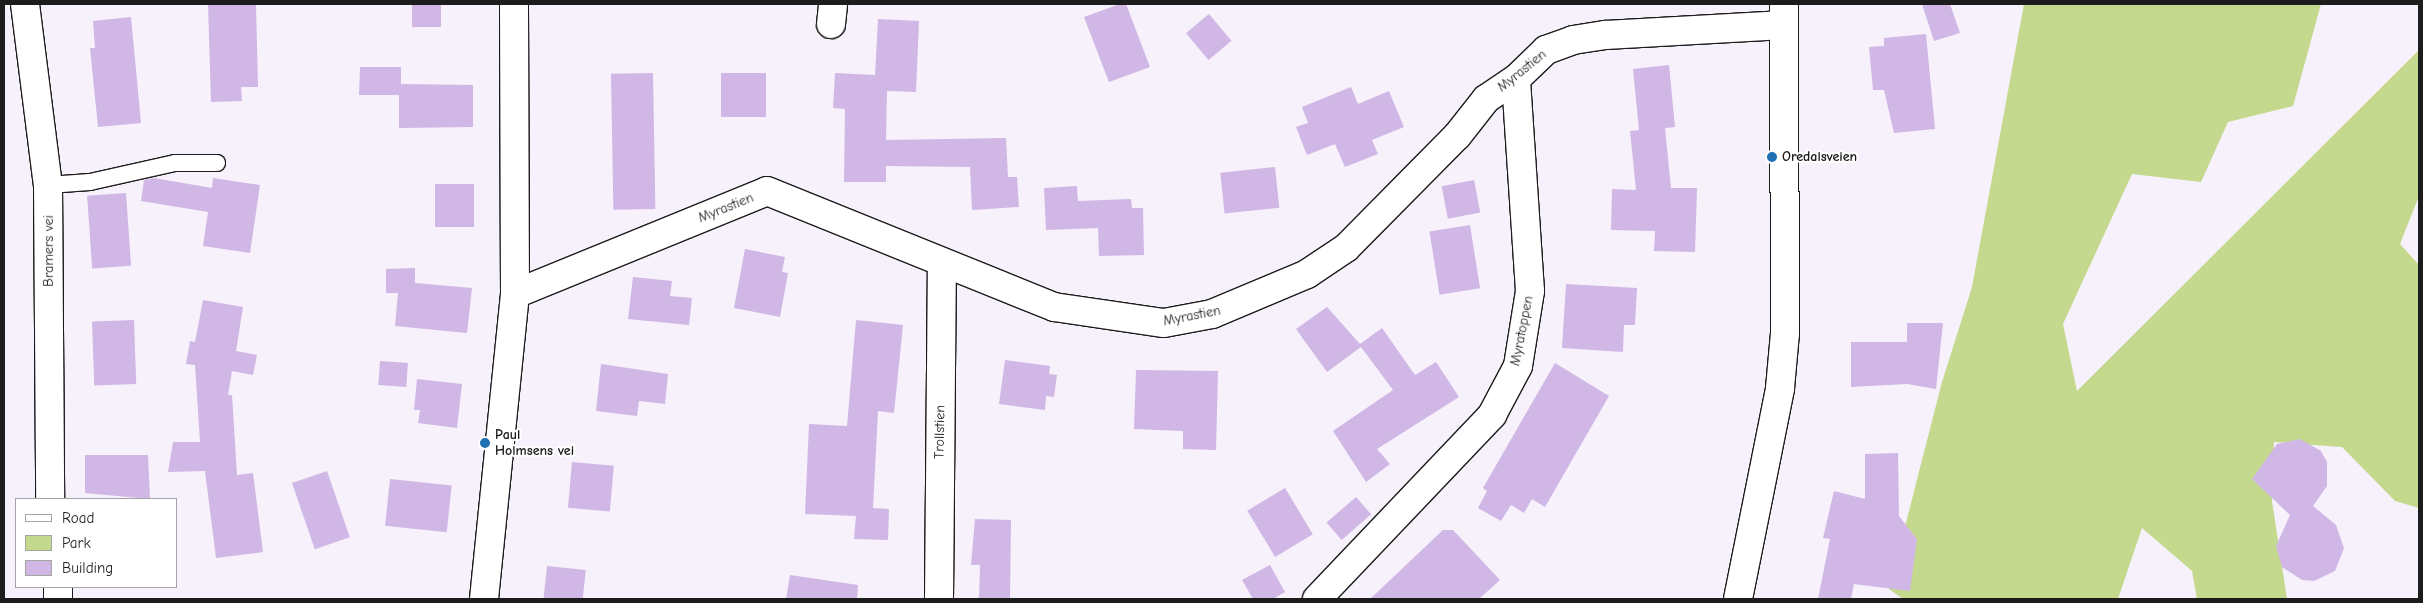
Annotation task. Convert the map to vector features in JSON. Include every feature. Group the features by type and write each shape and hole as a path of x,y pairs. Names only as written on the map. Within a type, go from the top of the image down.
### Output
{"street":[{"name":"Bramers vei","path":"24,4 48,185 50,498"},
{"path":"484,599 514,294 514,4"},
{"path":"1738,599 1780,388 1785,333 1784,15"},
{"name":"Myrastien","path":"514,294 767,191 942,264 1054,307 1106,318 1164,323 1212,314 1307,274 1346,248 1457,136 1486,100 1516,79 1546,50 1573,40 1784,15"},
{"name":"Myratoppen","path":"1317,599 1492,415 1518,366 1530,291 1516,79"},
{"name":"Trollstien","path":"939,599 942,264"}],"lane":[{"path":"48,185 90,182 175,163 217,163"}],"green space":[{"path":"2024,4 2321,4 2293,106 2228,122 2201,182 2132,174 2063,324 2077,391 2419,50 2419,196 2400,244 2419,265 2419,508 2395,501 2342,447 2274,442 2272,501 2287,599 2197,599 2192,571 2142,528 2118,599 1903,599 1889,589 1942,382 1972,287"}],"building":[{"path":"208,4 256,4 258,87 241,87 242,101 211,102"},
{"path":"412,4 441,4 441,27 412,27"},
{"path":"1120,4 1126,4 1150,67 1109,82 1084,17"},
{"path":"1922,4 1950,4 1960,33 1934,41"},
{"path":"1209,14 1231,41 1209,60 1186,33"},
{"path":"131,17 141,123 98,127 90,48 95,48 93,21"},
{"path":"878,19 919,21 916,92 887,91 886,140 1006,138 1008,177 1017,177 1019,207 972,210 970,167 886,166 886,182 844,182 845,109 833,108 835,73 875,75"},
{"path":"1926,34 1935,129 1894,133 1884,90 1873,90 1869,47 1884,46 1884,38"},
{"path":"1669,65 1675,127 1665,128 1671,188 1697,188 1695,252 1654,251 1655,231 1611,230 1612,189 1636,190 1630,131 1639,130 1633,69"},
{"path":"360,67 401,67 401,84 473,85 473,127 399,128 399,95 359,95"},
{"path":"653,73 655,209 613,210 611,74"},
{"path":"721,73 766,73 766,117 721,117"},
{"path":"1351,87 1358,104 1389,91 1404,127 1372,140 1378,154 1345,167 1335,144 1307,155 1296,127 1308,123 1302,107"},
{"path":"1275,167 1279,208 1225,214 1220,173"},
{"path":"154,178 212,188 213,178 260,185 250,253 203,246 208,212 141,201 144,180"},
{"path":"1474,180 1480,212 1448,219 1442,186"},
{"path":"435,184 474,184 474,227 435,227"},
{"path":"1077,186 1078,201 1131,199 1132,208 1143,208 1144,255 1099,256 1098,228 1046,230 1044,188"},
{"path":"126,193 131,266 92,269 87,196"},
{"path":"1470,225 1480,288 1440,295 1430,231"},
{"path":"745,249 785,257 782,272 788,273 780,317 734,308"},
{"path":"415,268 415,283 472,288 467,333 395,326 398,293 386,293 386,269"},
{"path":"633,277 672,281 670,296 692,298 689,325 628,319"},
{"path":"1566,284 1637,288 1635,325 1624,325 1623,352 1562,348"},
{"path":"203,300 243,307 236,351 257,355 253,375 232,371 228,395 232,395 237,475 253,473 263,552 216,558 205,471 168,472 173,442 200,442 195,365 186,364 190,341 195,342"},
{"path":"1327,307 1360,344 1382,328 1415,375 1436,362 1459,397 1377,449 1390,464 1366,482 1333,431 1393,390 1361,347 1327,372 1296,329"},
{"path":"134,320 136,384 94,385 92,321"},
{"path":"856,320 903,325 894,413 878,411 873,508 889,509 888,540 854,539 856,516 805,514 809,424 847,426"},
{"path":"1907,323 1943,323 1936,389 1907,384 1851,387 1851,342 1907,342"},
{"path":"1005,360 1050,366 1049,374 1057,375 1054,397 1046,396 1045,410 999,404"},
{"path":"380,361 408,363 406,387 378,385"},
{"path":"1555,363 1609,396 1545,507 1532,499 1524,513 1511,505 1501,521 1478,508 1487,491 1483,488"},
{"path":"601,364 668,374 665,404 639,401 637,416 596,411"},
{"path":"1136,370 1218,371 1216,450 1183,449 1183,431 1134,429"},
{"path":"417,379 462,384 457,428 418,423 420,410 414,410"},
{"path":"2300,439 2321,451 2327,462 2327,486 2313,506 2336,525 2344,548 2335,571 2314,581 2302,580 2282,567 2276,546 2290,515 2252,479 2277,444"},
{"path":"1898,453 1899,516 1917,539 1910,591 1854,584 1851,599 1818,599 1830,539 1823,538 1834,491 1865,499 1865,454"},
{"path":"85,455 148,455 150,498 85,493"},
{"path":"572,462 614,466 610,511 568,508"},
{"path":"327,471 350,537 315,549 292,483"},
{"path":"390,479 452,485 447,532 385,526"},
{"path":"1285,488 1313,534 1275,557 1247,511"},
{"path":"1356,497 1371,514 1342,540 1327,523"},
{"path":"975,519 1011,520 1010,599 979,599 980,565 971,565"},
{"path":"1443,530 1453,530 1500,580 1479,599 1370,599"},
{"path":"1270,565 1285,592 1273,599 1253,599 1242,580"},
{"path":"547,566 586,570 583,599 544,599"},
{"path":"790,575 858,585 857,599 786,599"}],"place":[{"name":"Oredalsveien","path":"1772,157"},
{"name":"Paul Holmsens vei","path":"485,443"}]}
